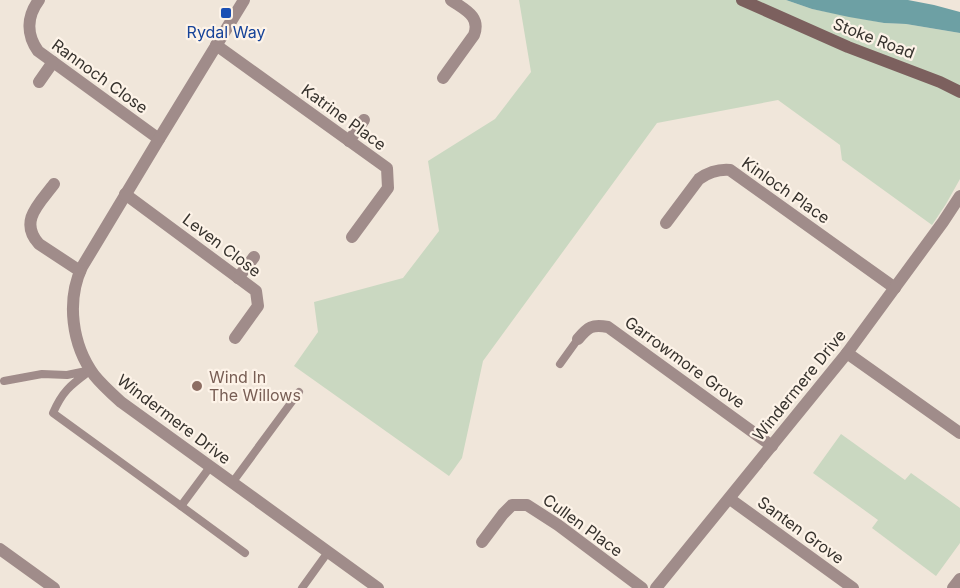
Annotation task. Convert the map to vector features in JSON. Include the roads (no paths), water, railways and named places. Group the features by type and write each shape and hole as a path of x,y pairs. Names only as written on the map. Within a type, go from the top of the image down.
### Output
{"street":[{"name":"Rannoch Close","path":"39,0 30,14 29,25 38,51 159,139"},
{"name":"Windermere Drive","path":"244,0 80,271 74,296 74,327 81,352 91,370 102,385 121,402 370,585"},
{"path":"443,78 474,35 476,28 473,17 451,0"},
{"name":"Stoke Road","path":"742,0 848,47 940,82 960,92"},
{"name":"Katrine Place","path":"216,45 387,168 388,188 352,237"},
{"path":"39,82 53,62"},
{"path":"349,141 364,120"},
{"name":"Kinloch Place","path":"666,224 699,179 711,172 730,171 895,288"},
{"path":"54,184 33,213 30,231 39,244 80,271"},
{"name":"Leven Close","path":"125,194 256,291 258,306 235,338"},
{"name":"Windermere Drive","path":"656,588 847,353 960,197"},
{"path":"238,278 254,257"},
{"name":"Garrowmore Grove","path":"578,339 587,328 597,325 608,327 772,446"},
{"path":"847,353 960,433"},
{"name":"Santen Grove","path":"729,499 853,588"},
{"name":"Cullen Place","path":"482,542 512,505 527,505 558,525 642,588"},
{"path":"0,549 54,588"},
{"path":"953,588 960,579"}],"lane":[{"path":"560,364 578,339"},
{"path":"4,381 42,374 67,375 91,370"},
{"path":"91,370 64,392 53,413 245,553"},
{"path":"232,483 299,392"},
{"path":"182,506 210,467"},
{"path":"302,588 328,552"}],"water":[{"path":"786,0 908,0 960,12 960,33 849,17 812,9"}],"place":[{"name":"Rydal Way","path":"226,13"},
{"name":"Wind In The Willows","path":"197,386"}]}
